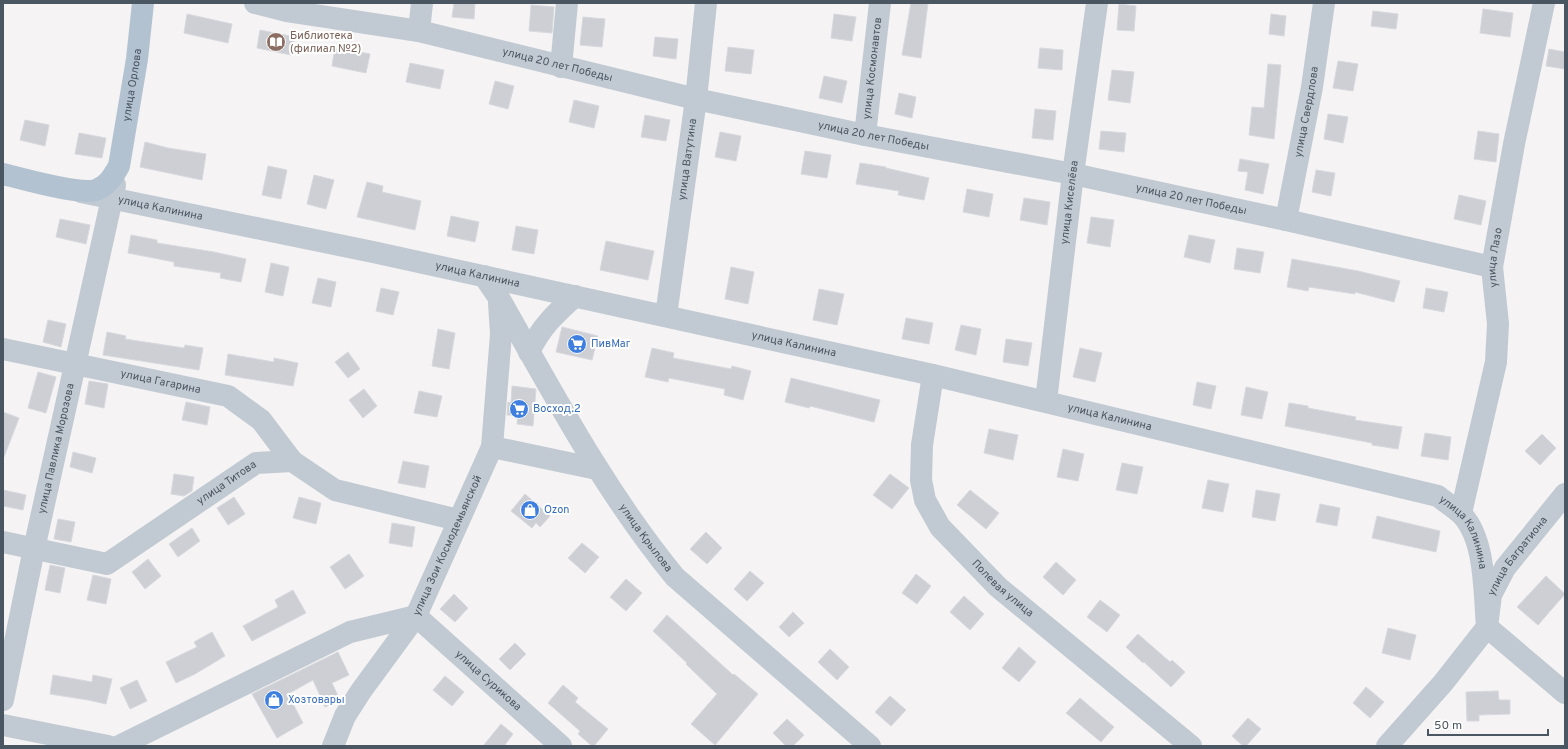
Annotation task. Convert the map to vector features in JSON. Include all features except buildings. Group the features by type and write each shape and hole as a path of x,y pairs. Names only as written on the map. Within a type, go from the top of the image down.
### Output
{"main road":[{"name":"улица Орлова","path":"119,166 137,59 143,3"},
{"path":"81,192 96,190 106,185 119,166"},
{"name":"улица Калинина","path":"3,174 81,192"}],"street":[{"name":"улица 20 лет Победы","path":"255,3 287,11 419,32 696,99 865,134 1073,174 1286,220 1492,267"},
{"path":"419,32 422,3"},
{"path":"561,67 567,3"},
{"name":"улица Ватутина","path":"666,316 696,99 706,3"},
{"name":"улица Космонавтов","path":"865,134 880,3"},
{"name":"улица Киселёва","path":"1046,401 1073,174 1097,3"},
{"name":"улица Свердлова","path":"1286,220 1312,86 1324,3"},
{"name":"улица Лазо","path":"1461,513 1496,362 1498,324 1492,267 1514,144 1544,3"},
{"name":"улица Павлика Морозова","path":"3,700 34,549 119,166"},
{"name":"улица Калинина","path":"81,192 373,252 933,375 1438,496 1461,513 1474,532 1480,552 1487,627"},
{"name":"улица Крылова","path":"484,276 597,469 650,547 675,577 870,746"},
{"path":"529,352 552,316 574,296"},
{"name":"улица Зои Космодемьянской","path":"119,746 350,632 416,616 492,447 501,334 498,298"},
{"name":"улица Гагарина","path":"3,349 228,396 261,420 292,461"},
{"name":"Полевая улица","path":"933,375 922,445 921,480 925,500 940,527 998,587 1191,746"},
{"path":"492,447 597,469"},
{"path":"292,461 336,490 458,520"},
{"name":"улица Титова","path":"3,542 107,564 256,463 292,461"},
{"name":"улица Багратиона","path":"1487,627 1491,595 1505,568 1565,494"},
{"path":"332,746 345,716 357,697 416,616"},
{"name":"улица Сурикова","path":"416,616 561,746"},
{"path":"1387,746 1443,683 1487,627 1565,693"},
{"path":"3,725 108,746"}],"place":[{"name":"Библиотека (филиал №2)","path":"276,42"},
{"name":"ПивМаг","path":"577,344"},
{"name":"Восход.2","path":"519,409"},
{"name":"Ozon","path":"530,510"},
{"name":"Хозтовары","path":"274,700"}]}
